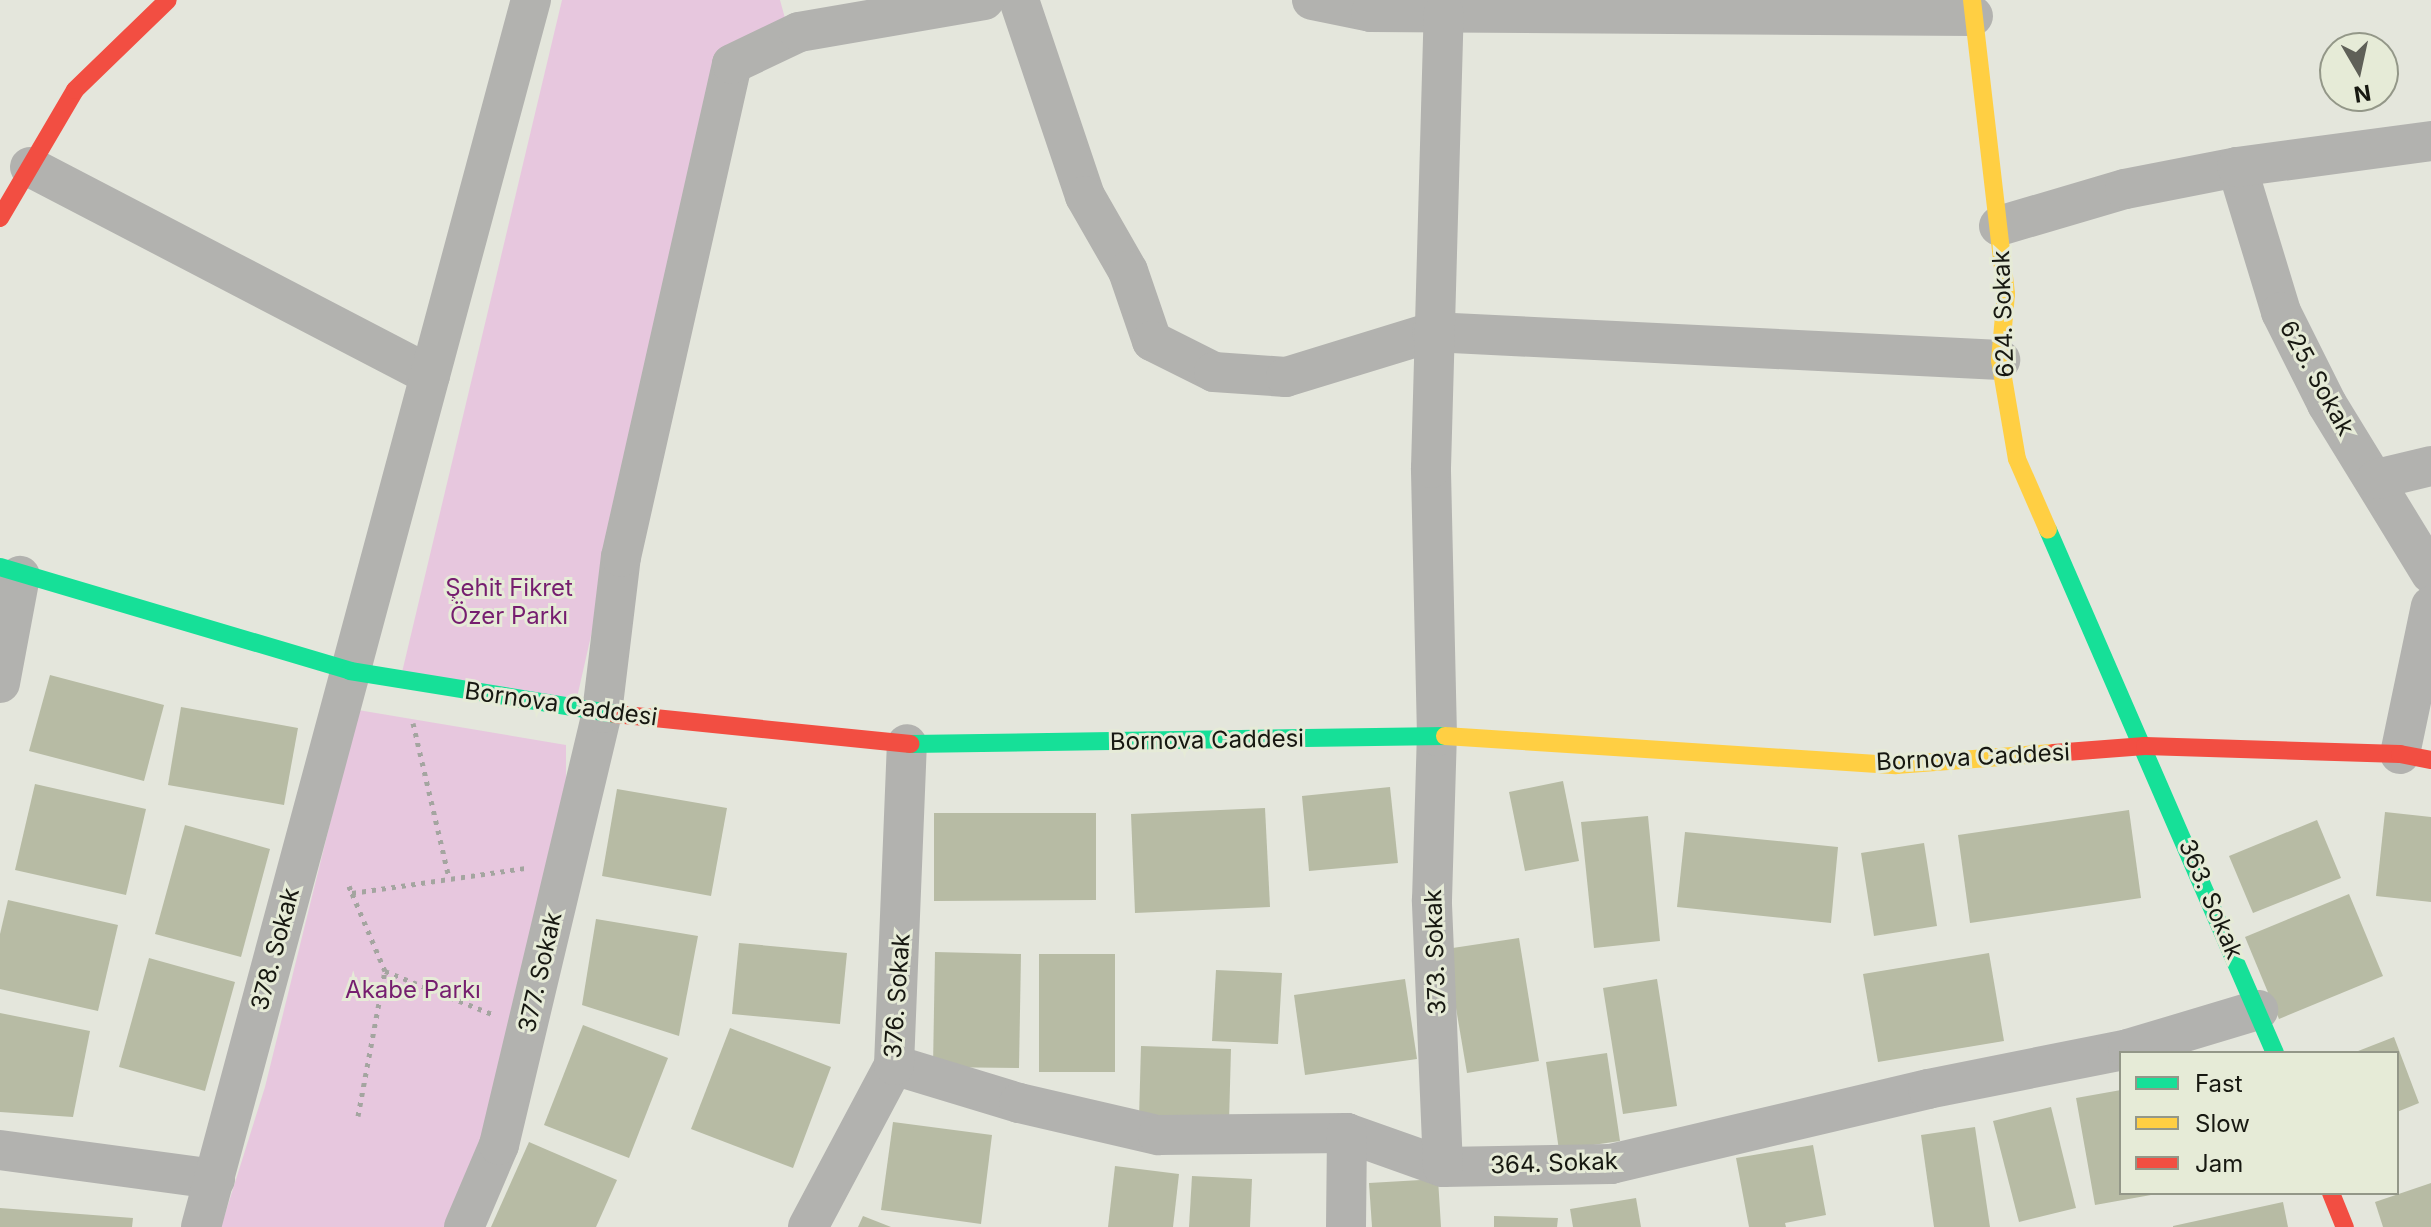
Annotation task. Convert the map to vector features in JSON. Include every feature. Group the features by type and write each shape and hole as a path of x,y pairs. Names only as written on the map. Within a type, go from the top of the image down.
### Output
{"street":[{"path":"0,218 75,90 168,0"},
{"name":"378. Sokak","path":"201,1227 531,0"},
{"name":"377. Sokak","path":"464,1227 499,1145 602,713 621,557 732,64 799,32 984,0"},
{"path":"1019,0 1085,196 1128,271 1152,341 1214,372 1286,377 1432,332 2000,360"},
{"path":"1312,0 1371,12 1444,13 1972,8"},
{"name":"624. Sokak","path":"1972,8 2006,294 2000,360 2017,459 2145,746"},
{"name":"373. Sokak","path":"1443,1167 1432,900 1437,736 1431,582 1432,332 1444,13"},
{"path":"1999,226 2125,189 2237,167 2431,141"},
{"path":"30,167 430,375"},
{"name":"625. Sokak","path":"2237,167 2281,312 2327,404 2377,479 2431,574"},
{"path":"2377,479 2431,466"},
{"path":"0,683 10,572"},
{"name":"Bornova Caddesi","path":"10,572 350,671 602,713 907,744 1437,736 1896,765 2145,746 2415,757"},
{"path":"2415,757 2431,606"},
{"name":"376. Sokak","path":"808,1227 894,1065 907,744"},
{"name":"363. Sokak","path":"2145,746 2274,1051"},
{"name":"364. Sokak","path":"894,1065 1019,1103 1158,1135 1347,1133 1443,1167 1611,1164 1928,1089 2128,1049 2258,1010"},
{"path":"1346,1227 1347,1133"},
{"path":"0,1150 215,1179"},
{"path":"2332,1195 2345,1227"}],"path":[{"path":"403,680 449,878"},
{"path":"358,1116 385,971 349,886 352,893 566,863"},
{"path":"385,971 527,1028"}],"green space":[{"name":"Şehit Fikret Özer Parkı","path":"562,0 780,0 791,40 723,53 576,702 399,685"},
{"name":"Akabe Parkı","path":"358,710 566,745 566,863 527,1027 449,1227 221,1227 265,1087"}],"building":[{"path":"50,675 164,705 144,781 29,751"},
{"path":"181,707 298,728 284,805 168,785"},
{"path":"1563,781 1579,861 1525,871 1509,792"},
{"path":"35,784 146,809 126,895 15,870"},
{"path":"1390,787 1398,863 1309,871 1302,796"},
{"path":"617,789 727,808 711,896 602,876"},
{"path":"1265,808 1270,907 1135,913 1131,814"},
{"path":"2129,810 2141,898 1970,923 1958,835"},
{"path":"2385,812 2431,817 2431,902 2376,896"},
{"path":"934,813 1096,813 1096,900 934,901"},
{"path":"1648,816 1660,941 1594,948 1581,822"},
{"path":"2317,820 2341,878 2253,913 2229,856"},
{"path":"185,825 270,849 241,957 155,934"},
{"path":"1685,832 1838,847 1831,923 1677,907"},
{"path":"1924,843 1937,926 1874,936 1861,853"},
{"path":"2349,894 2383,976 2279,1019 2245,937"},
{"path":"8,900 118,925 98,1011 0,989 0,934"},
{"path":"596,919 698,936 679,1036 582,1005"},
{"path":"1519,938 1539,1061 1467,1073 1446,949"},
{"path":"739,943 847,953 840,1024 732,1014"},
{"path":"935,952 1021,954 1019,1068 933,1067"},
{"path":"1989,953 2004,1041 1878,1062 1863,974"},
{"path":"1039,954 1115,954 1115,1072 1039,1072"},
{"path":"149,958 235,982 205,1091 119,1067"},
{"path":"1216,970 1282,973 1278,1044 1212,1041"},
{"path":"1405,979 1417,1059 1305,1075 1294,995"},
{"path":"1657,979 1677,1106 1623,1114 1603,988"},
{"path":"0,1013 90,1031 73,1117 0,1112"},
{"path":"583,1025 668,1058 629,1158 544,1125"},
{"path":"730,1028 831,1067 793,1168 691,1129"},
{"path":"2394,1037 2419,1103 2399,1111 2399,1051 2358,1051"},
{"path":"1141,1046 1231,1049 1229,1122 1139,1119"},
{"path":"1607,1053 1620,1141 1559,1150 1546,1062"},
{"path":"2119,1090 2119,1195 2151,1195 2095,1205 2076,1098"},
{"path":"2051,1107 2076,1208 2019,1222 1993,1121"},
{"path":"893,1122 992,1135 981,1224 881,1210"},
{"path":"1975,1127 1990,1227 1934,1227 1921,1135"},
{"path":"529,1142 617,1180 596,1227 491,1227"},
{"path":"1813,1145 1826,1215 1785,1223 1786,1227 1749,1227 1736,1158"},
{"path":"1115,1166 1179,1174 1173,1227 1108,1227"},
{"path":"1192,1176 1252,1179 1250,1227 1189,1227"},
{"path":"1438,1179 1441,1227 1372,1227 1369,1183"},
{"path":"2431,1183 2431,1227 2383,1227 2375,1202"},
{"path":"1636,1198 1641,1227 1573,1227 1570,1209"},
{"path":"2283,1202 2288,1227 2173,1227 2173,1226"},
{"path":"0,1208 133,1218 132,1227 0,1227"},
{"path":"863,1216 891,1227 858,1227"},
{"path":"1494,1216 1558,1218 1557,1227 1494,1227"}],"traffic: fast":[{"path":"2048,530 2274,1051"},
{"path":"0,567 350,671 615,714"},
{"path":"910,744 1445,736"}],"traffic: slow":[{"path":"1972,0 2006,294 2000,360 2017,459 2048,530"},
{"path":"1445,736 1896,765 2053,753"}],"traffic: jam":[{"path":"0,218 75,90 168,0"},
{"path":"615,714 910,744"},
{"path":"2053,753 2145,746 2400,754 2431,760"},
{"path":"2332,1195 2345,1227"}]}
